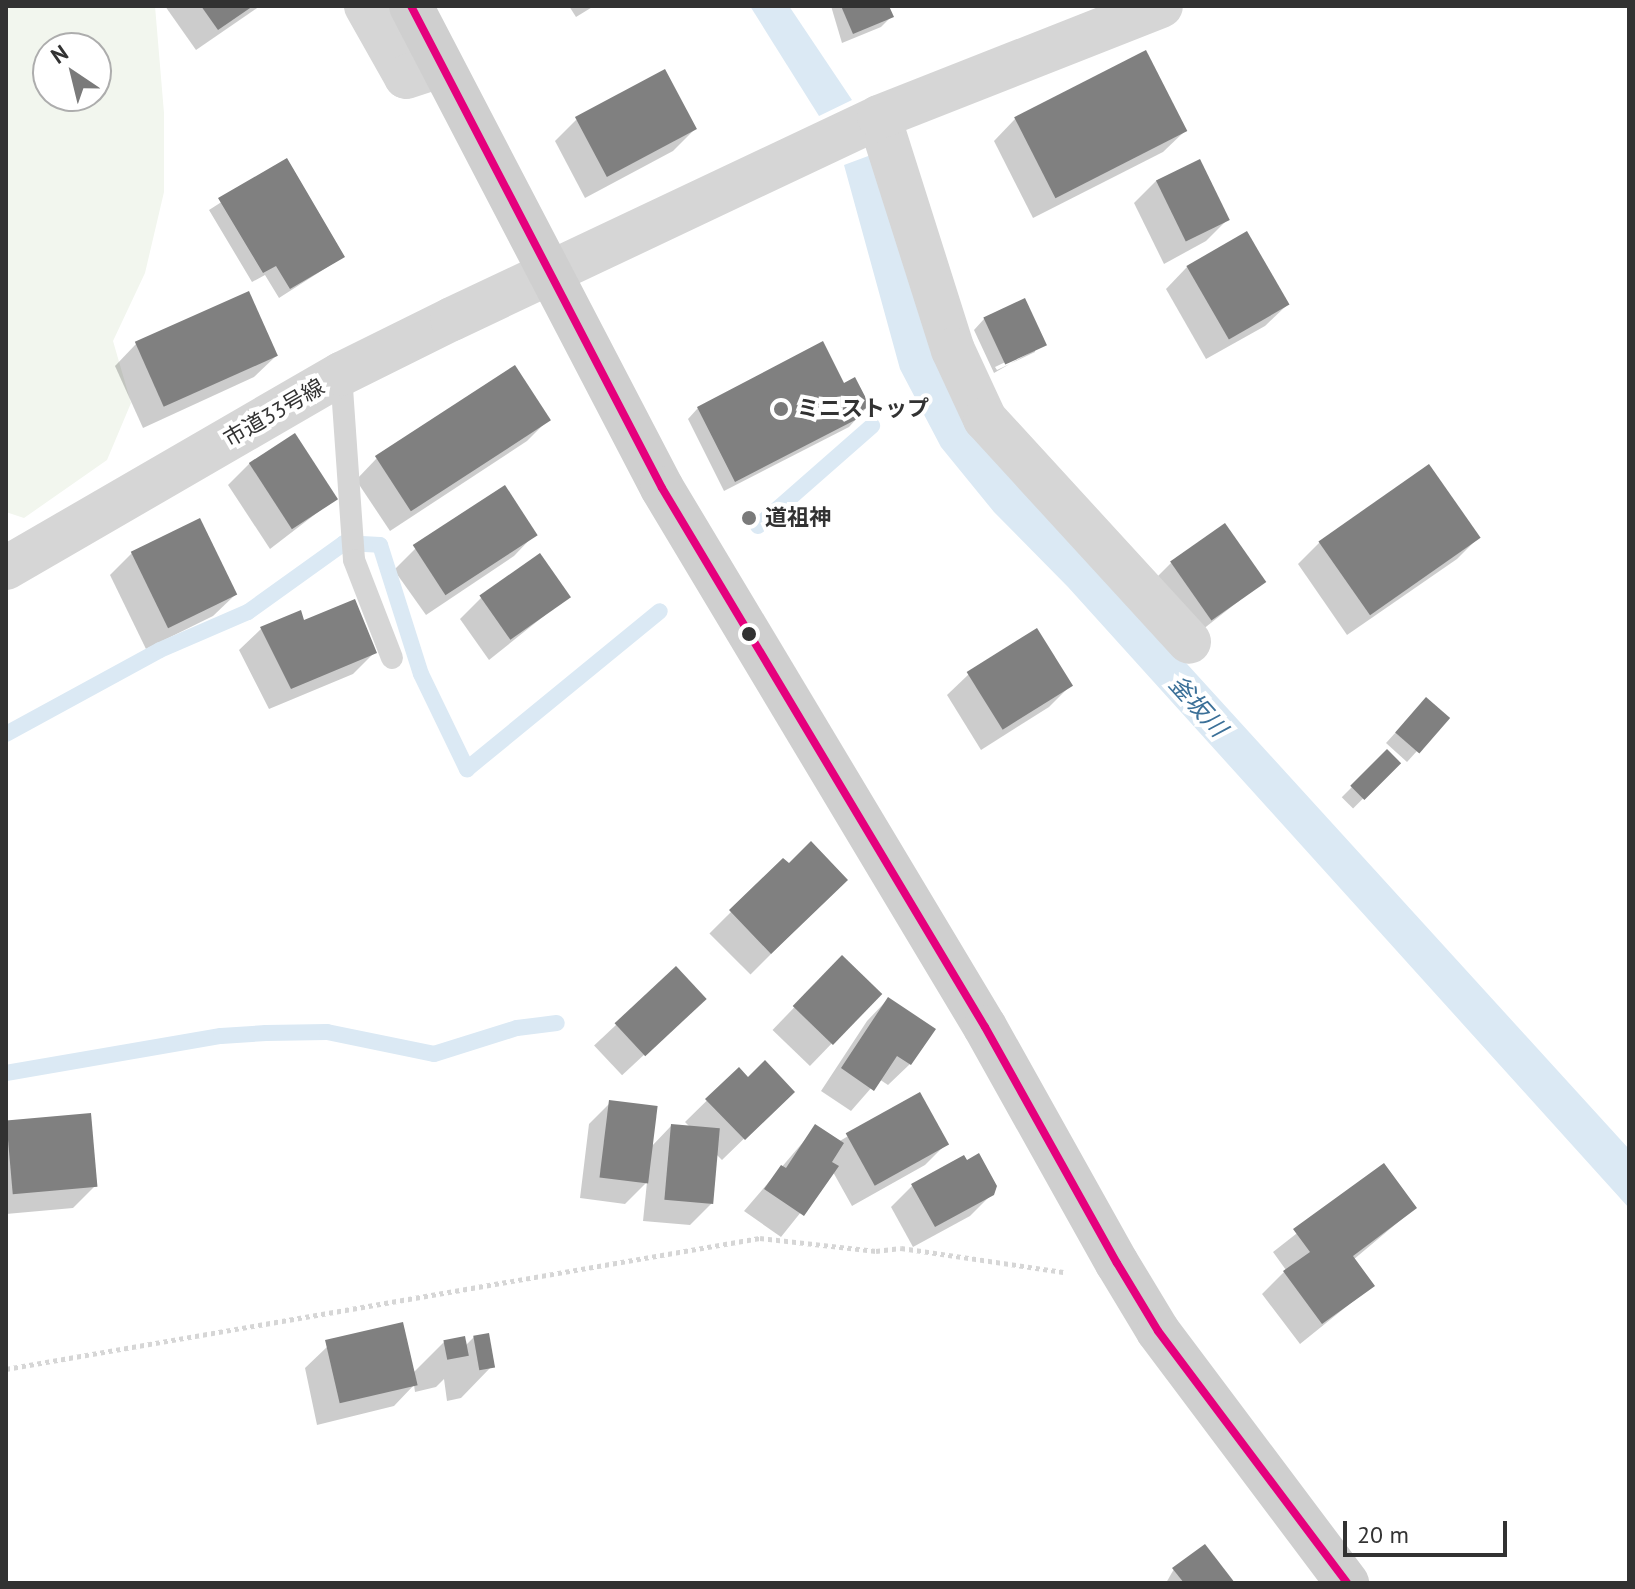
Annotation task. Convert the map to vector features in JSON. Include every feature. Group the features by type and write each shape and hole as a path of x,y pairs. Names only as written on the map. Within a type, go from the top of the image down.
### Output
{"street":[{"path":"366,6 406,77 440,66"},
{"path":"411,6 662,488 985,1027 1117,1263 1158,1331 1347,1583"},
{"name":"市道33号線","path":"6,568 341,374 550,272 879,117 1161,6"},
{"path":"879,117 953,350 985,419 1189,642"}],"lane":[{"path":"341,374 354,560 392,658"}],"path":[{"path":"6,1369 760,1238 876,1251 901,1248 1064,1272 1117,1263"}],"shaded area":[{"path":"6,6 155,6 164,113 164,192 145,273 113,341 131,403 107,460 24,518 6,512"}],"water":[{"path":"750,6 789,6 852,100 819,116"},
{"name":"釜坂川","path":"879,152 993,451 1629,1149 1629,1208 1068,587 994,512 941,447 900,369 844,165"}],"building":[{"path":"201,6 253,6 218,30"},
{"path":"841,6 889,6 894,17 853,34"},
{"path":"1146,50 1187,131 1055,198 1014,117"},
{"path":"665,69 697,129 607,177 575,117"},
{"path":"287,158 345,257 290,289 276,266 263,273 218,198"},
{"path":"1200,159 1230,220 1186,242 1156,180"},
{"path":"1247,231 1290,305 1229,340 1186,266"},
{"path":"249,291 278,356 164,407 135,342"},
{"path":"1025,298 1047,345 1005,365 983,317"},
{"name":"ミニストップ","path":"823,341 844,383 855,377 870,406 859,412 861,417 735,482 697,407"},
{"path":"515,365 551,420 411,511 375,456"},
{"path":"295,433 338,499 292,529 249,463"},
{"path":"1429,464 1481,538 1370,615 1318,541"},
{"path":"505,485 538,535 445,595 413,545"},
{"path":"200,518 237,594 168,628 131,552"},
{"path":"1225,523 1266,582 1211,620 1170,561"},
{"path":"540,553 571,597 510,640 479,595"},
{"path":"355,599 377,653 291,689 260,627 301,610 304,620"},
{"path":"1037,628 1073,686 1003,730 967,672"},
{"path":"1426,697 1450,718 1419,753 1395,732"},
{"path":"1387,749 1401,763 1364,800 1350,786"},
{"path":"811,841 848,880 771,954 729,910 783,858 789,863"},
{"path":"842,955 882,994 833,1045 793,1006"},
{"path":"676,966 707,999 645,1056 615,1023"},
{"path":"888,997 936,1029 911,1065 897,1056 874,1091 841,1068"},
{"path":"765,1060 795,1092 745,1140 705,1099 739,1067 748,1077"},
{"path":"920,1092 949,1144 875,1186 846,1133"},
{"path":"609,1100 658,1106 648,1183 599,1177"},
{"path":"91,1113 97,1187 13,1194 6,1120"},
{"path":"671,1124 720,1128 713,1204 664,1200"},
{"path":"815,1124 844,1143 832,1162 839,1166 804,1216 764,1189 781,1165 786,1168"},
{"path":"979,1153 997,1186 994,1195 935,1227 911,1184 964,1155 967,1160"},
{"path":"1384,1163 1417,1208 1353,1256 1375,1286 1322,1324 1283,1271 1310,1252 1293,1229"},
{"path":"403,1322 418,1385 340,1403 325,1340"},
{"path":"489,1333 495,1367 479,1370 473,1336"},
{"path":"465,1336 469,1356 447,1360 443,1340"},
{"path":"1205,1544 1235,1583 1184,1583 1172,1568"}],"waterway":[{"path":"758,526 872,426"},
{"path":"6,734 160,650 248,612 344,543 380,545 421,674 467,769 660,611"},
{"path":"6,1073 221,1036 266,1033 327,1032 434,1054 517,1028 557,1023"}],"transit line":[{"path":"411,6 662,488 985,1027 1117,1263 1158,1331 1347,1583"}],"place":[{"name":"ミニストップ","path":"781,409"},
{"name":"道祖神","path":"749,518"}]}
